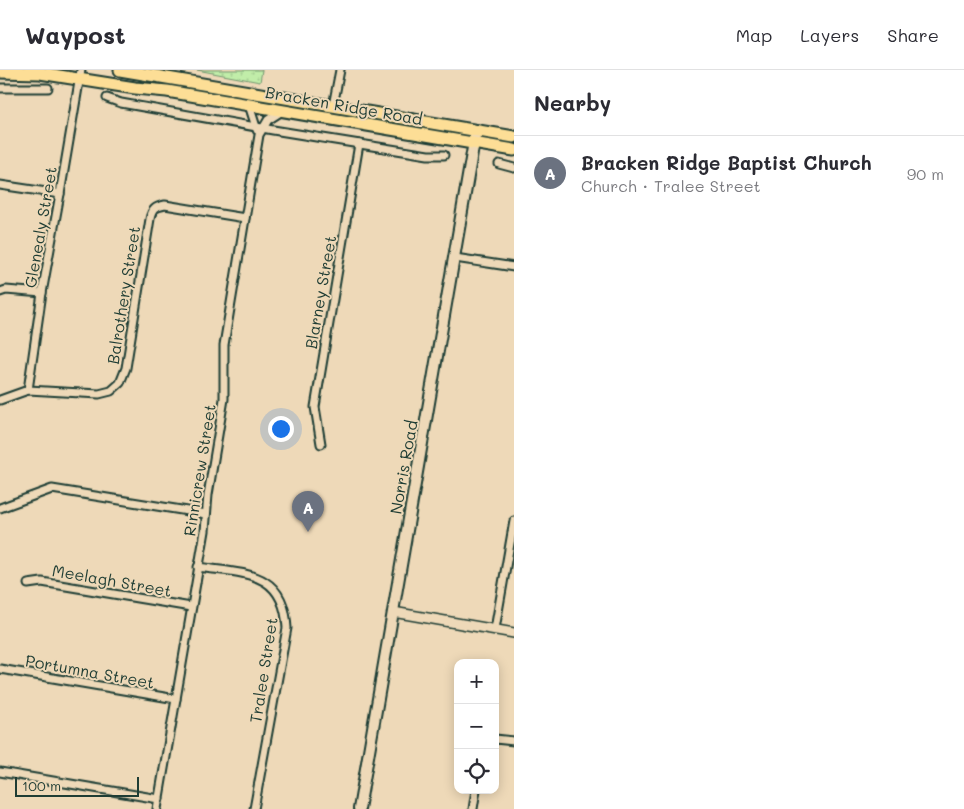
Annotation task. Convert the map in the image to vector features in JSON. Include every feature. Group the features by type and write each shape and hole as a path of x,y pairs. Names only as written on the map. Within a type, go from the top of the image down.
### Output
{"main road":[{"name":"Bracken Ridge Road","path":"120,70 514,137"},
{"name":"Bracken Ridge Road","path":"0,72 80,74 282,111 514,150"},
{"name":"Norris Road","path":"359,809 476,130"}],"street":[{"path":"333,106 340,70"},
{"path":"12,71 17,87"},
{"name":"Glenealy Street","path":"28,390 42,294 80,74"},
{"path":"0,88 48,88"},
{"path":"107,98 121,103 359,144 428,155 444,155"},
{"path":"249,105 259,127"},
{"name":"Rinnicrew Street","path":"157,809 224,399 224,345 259,127 282,111"},
{"name":"Blarney Street","path":"321,444 315,407 359,144"},
{"path":"499,164 514,168"},
{"path":"0,185 60,194"},
{"name":"Balrothery Street","path":"0,400 28,390 99,394 111,391 120,383 126,368 151,212 156,207 165,205 245,218"},
{"path":"455,258 514,268"},
{"path":"0,292 6,290 42,294"},
{"path":"0,508 52,489 206,514"},
{"path":"495,630 514,521"},
{"name":"Tralee Street","path":"198,567 252,575 268,582 280,595 286,612 287,628 254,809"},
{"name":"Meelagh Street","path":"28,584 42,582 191,607"},
{"path":"393,612 514,633"},
{"name":"Portumna Street","path":"0,669 176,699"},
{"path":"499,739 514,741"},
{"path":"0,772 159,799"},
{"path":"474,809 476,794"}],"green space":[{"path":"197,70 262,70 260,82"}],"place":[{"name":"Bracken Ridge Baptist Church","path":"308,532"}]}
